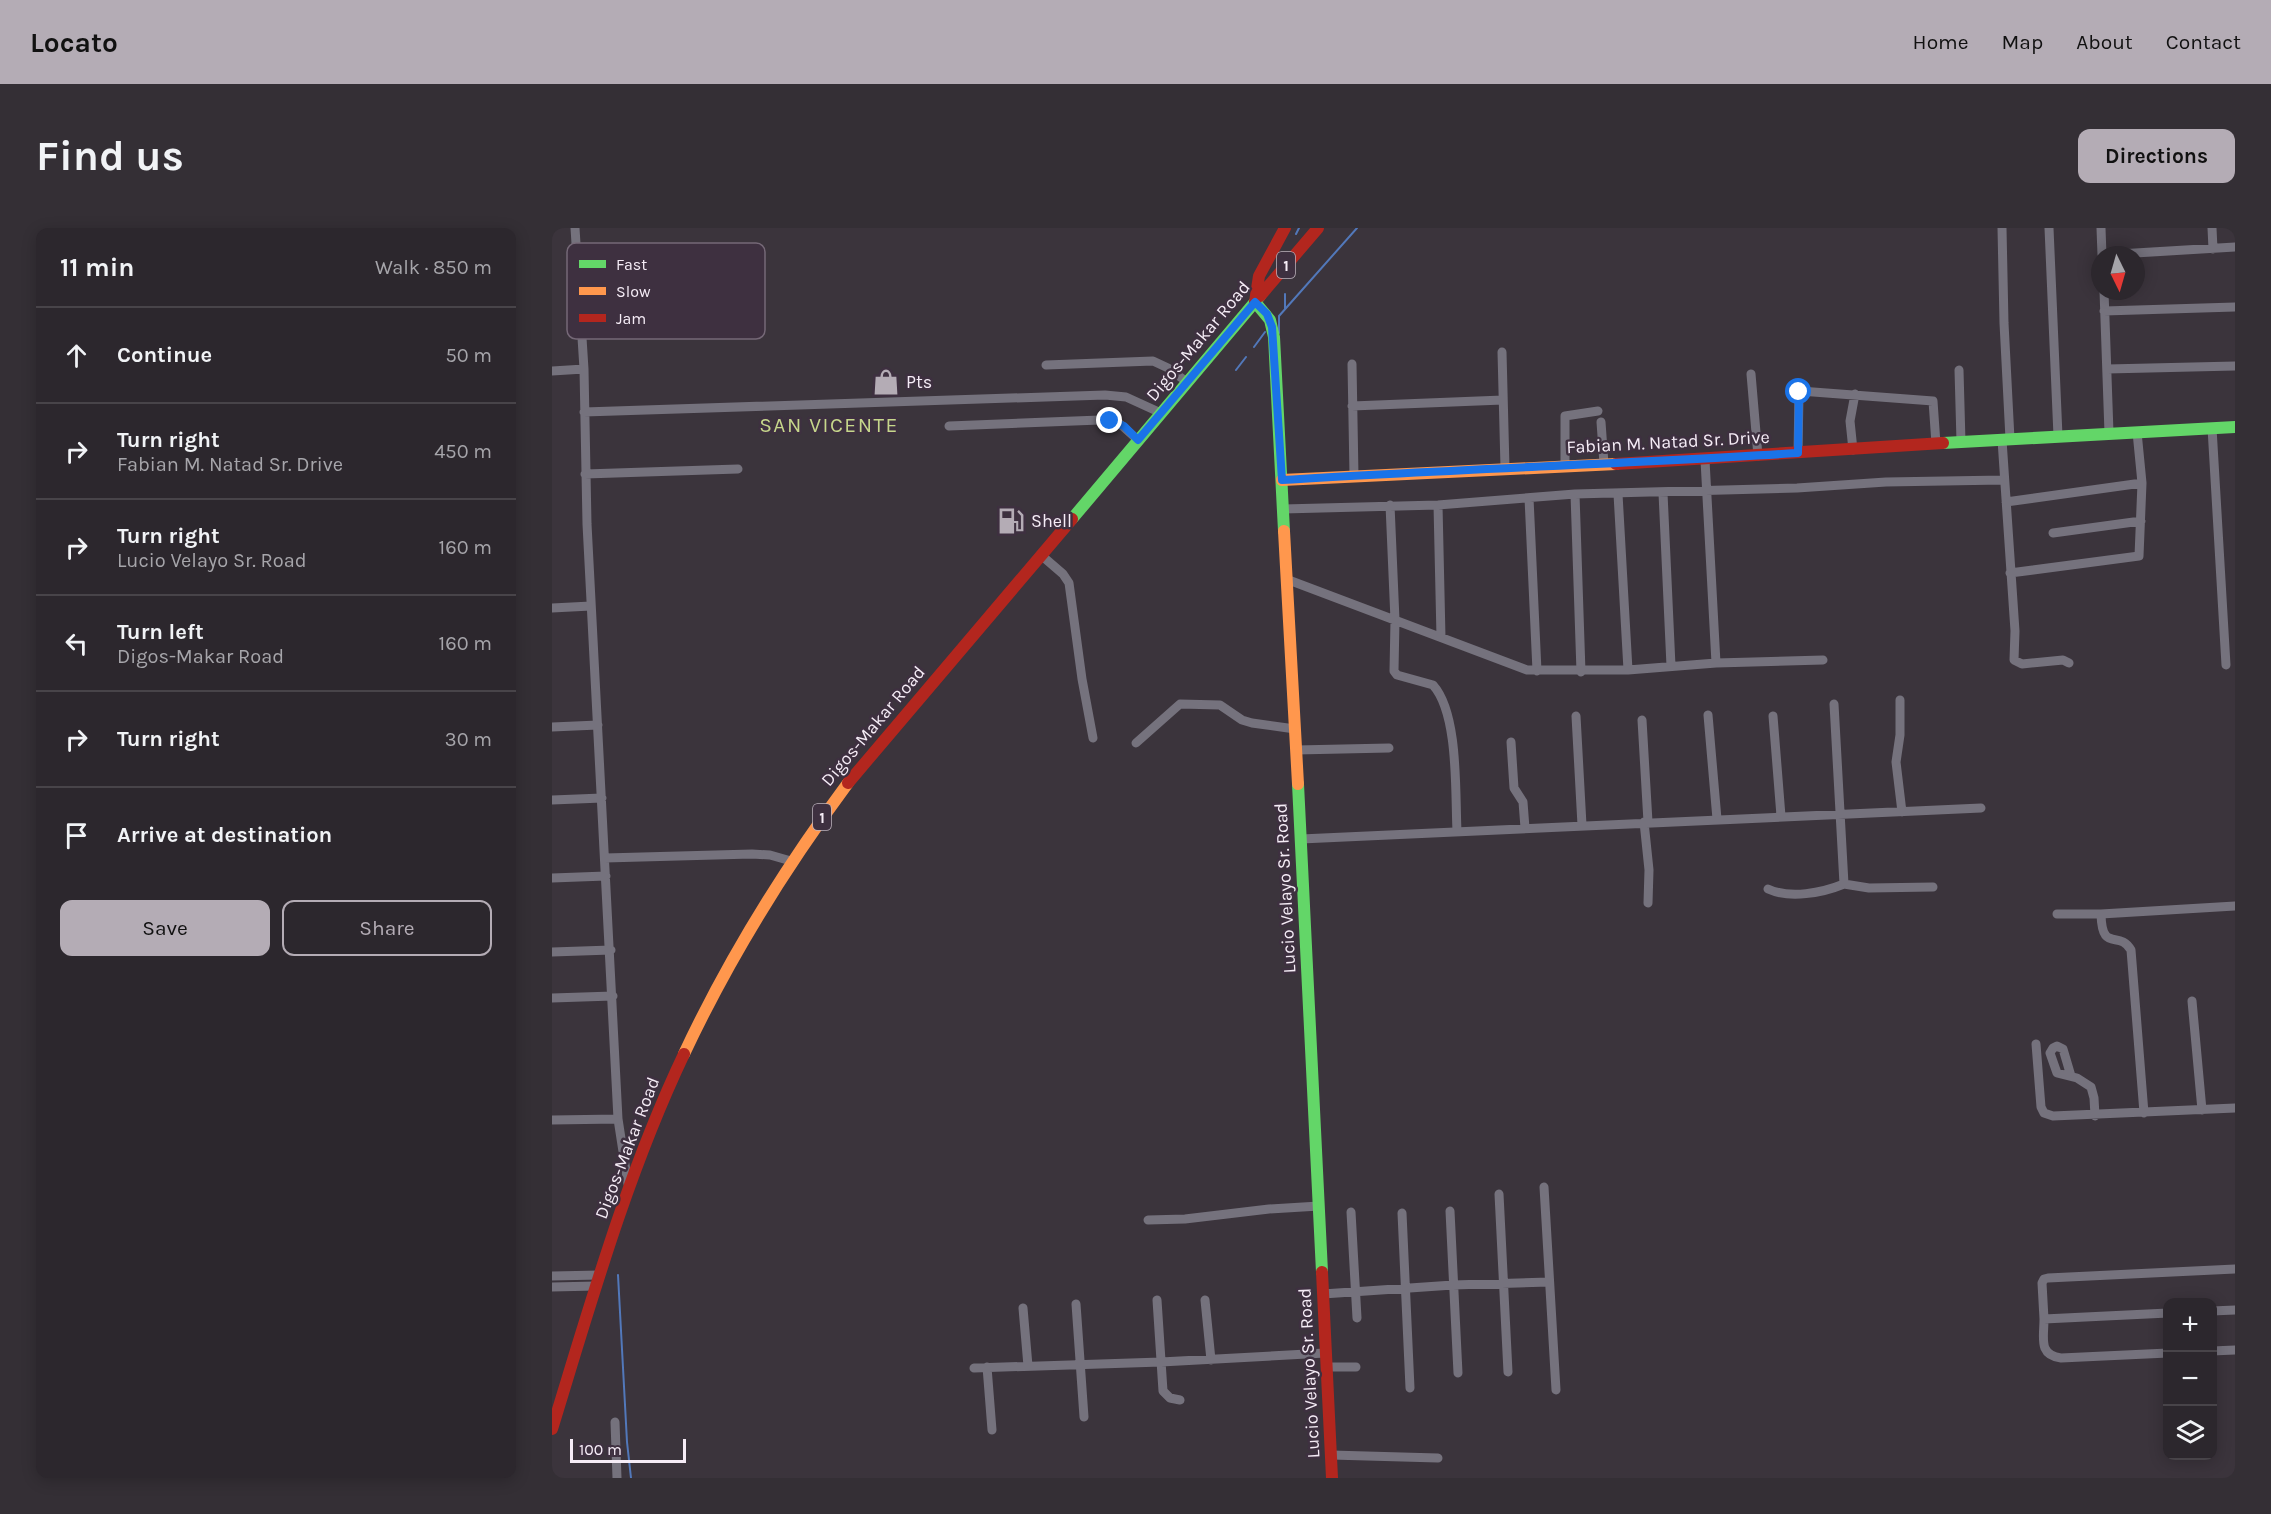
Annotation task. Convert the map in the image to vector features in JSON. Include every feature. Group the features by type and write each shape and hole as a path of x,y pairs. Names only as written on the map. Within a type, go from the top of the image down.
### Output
{"main road":[{"path":"1255,302 1259,276 1285,228"},
{"name":"Digos-Makar Road","path":"552,1429 628,1187 680,1061 735,956 791,861 850,781 1318,228"},
{"name":"Lucio Velayo Sr. Road","path":"1255,302 1267,314 1272,327 1302,838 1332,1478"},
{"name":"Fabian M. Natad Sr. Drive","path":"1282,480 1705,460 2006,439 2235,427"}],"street":[{"path":"575,228 576,243"},
{"path":"2002,228 2006,439 2004,480 2014,660 2022,664 2063,660 2069,663"},
{"path":"2049,228 2058,436"},
{"path":"2101,228 2102,246"},
{"path":"2212,228 2213,249"},
{"path":"2145,253 2235,247"},
{"path":"2104,300 2109,433"},
{"path":"2104,311 2235,307"},
{"path":"582,339 591,606 611,950 618,1119 628,1187"},
{"path":"1502,352 1504,468"},
{"path":"1046,365 1153,361 1168,368 1187,382"},
{"path":"1352,364 1354,476"},
{"path":"2107,369 2235,366"},
{"path":"552,371 584,369"},
{"path":"1959,369 1961,442"},
{"path":"1751,374 1758,456"},
{"path":"1798,453 1799,392 1933,401 1936,444"},
{"path":"1853,450 1850,421 1855,394"},
{"path":"584,412 1105,395 1126,397 1161,413"},
{"path":"1352,406 1503,400"},
{"path":"1564,465 1565,416 1598,411"},
{"path":"949,426 1100,420 1119,423 1138,440"},
{"path":"1601,422 1604,464"},
{"path":"2212,428 2226,665"},
{"path":"2010,573 2139,556 2142,483 2137,432"},
{"path":"1705,460 1716,663"},
{"path":"585,474 738,469"},
{"path":"1283,509 1438,505 1575,494 1797,488 1886,482 2004,480"},
{"path":"2006,502 2142,483"},
{"path":"1664,492 1671,666"},
{"path":"1575,494 1581,672"},
{"path":"1618,494 1628,670"},
{"path":"1529,498 1537,671"},
{"path":"1390,505 1395,673 1433,685 1445,706 1453,750 1457,831"},
{"path":"1438,505 1441,637"},
{"path":"2053,532 2141,521"},
{"path":"1041,555 1063,574 1069,584 1093,738"},
{"path":"1286,579 1527,670 1581,672 1716,663 1823,660"},
{"path":"552,608 591,606"},
{"path":"1900,700 1900,735 1896,762 1902,812"},
{"path":"1136,743 1178,704 1220,705 1242,720 1295,729"},
{"path":"1834,704 1844,884"},
{"path":"1708,715 1717,819"},
{"path":"1576,716 1582,825"},
{"path":"1773,716 1781,816"},
{"path":"1642,720 1648,903"},
{"path":"552,727 598,725"},
{"path":"1511,742 1514,788 1523,802 1525,828"},
{"path":"1296,750 1389,748"},
{"path":"552,800 602,798"},
{"path":"1302,838 1981,808"},
{"path":"605,858 752,854 770,855 791,861"},
{"path":"552,878 606,876"},
{"path":"1768,889 1785,893 1820,892 1844,884 1869,888 1933,887"},
{"path":"2057,914 2101,914 2235,906"},
{"path":"2101,914 2106,938 2125,942 2131,950 2144,1113"},
{"path":"552,952 611,950"},
{"path":"552,998 613,996"},
{"path":"2192,1001 2202,1110"},
{"path":"2036,1044 2040,1101 2044,1113 2053,1116 2095,1116 2235,1108"},
{"path":"2071,1076 2091,1087 2095,1116"},
{"path":"552,1120 618,1119"},
{"path":"1544,1187 1556,1390"},
{"path":"1499,1194 1508,1372"},
{"path":"1148,1220 1185,1219 1269,1209 1319,1206"},
{"path":"1450,1211 1458,1372"},
{"path":"1351,1212 1357,1318"},
{"path":"1401,1213 1410,1388"},
{"path":"2163,1353 2051,1357 2045,1351 2041,1289 2044,1279 2235,1269"},
{"path":"552,1276 598,1280"},
{"path":"552,1287 598,1280"},
{"path":"1323,1294 1453,1285 1550,1282"},
{"path":"1157,1300 1163,1391 1170,1398 1180,1400"},
{"path":"1205,1300 1211,1360"},
{"path":"1076,1304 1084,1417"},
{"path":"1023,1308 1028,1366"},
{"path":"2217,1311 2235,1310"},
{"path":"2044,1319 2163,1313"},
{"path":"2217,1351 2235,1350"},
{"path":"974,1368 1211,1360 1325,1353"},
{"path":"987,1367 992,1430"},
{"path":"1326,1367 1356,1367"},
{"path":"615,1422 617,1478"},
{"path":"1331,1455 1372,1454 1438,1458"}],"waterway":[{"path":"1296,234 1299,228"},
{"path":"1279,333 1279,316 1357,228"},
{"path":"1285,294 1285,309"},
{"path":"1254,347 1265,332"},
{"path":"1236,370 1246,357"},
{"path":"618,1275 631,1478"}],"traffic: fast":[{"path":"1072,519 1260,296"},
{"path":"1255,302 1270,320 1274,337 1284,531"},
{"path":"1943,443 2235,427"},
{"path":"1298,784 1322,1272"}],"traffic: slow":[{"path":"1282,480 1616,464"},
{"path":"1284,531 1298,784"},
{"path":"684,1054 701,1018 759,914 848,783"}],"traffic: jam":[{"path":"1255,302 1259,276 1285,228"},
{"path":"1260,296 1318,228"},
{"path":"1616,464 1943,443"},
{"path":"848,783 1072,519"},
{"path":"552,1429 627,1192 684,1054"},
{"path":"1322,1272 1332,1478"}],"place":[{"name":"Pts","path":"886,382"},
{"name":"Shell","path":"1011,521"}],"district":[{"name":"SAN VICENTE","path":"829,425"}],"route":[{"path":"1110,421 1124,426 1138,440 1255,302 1267,314 1274,337 1282,480 1429,471 1705,460 1798,453 1799,392"}]}
